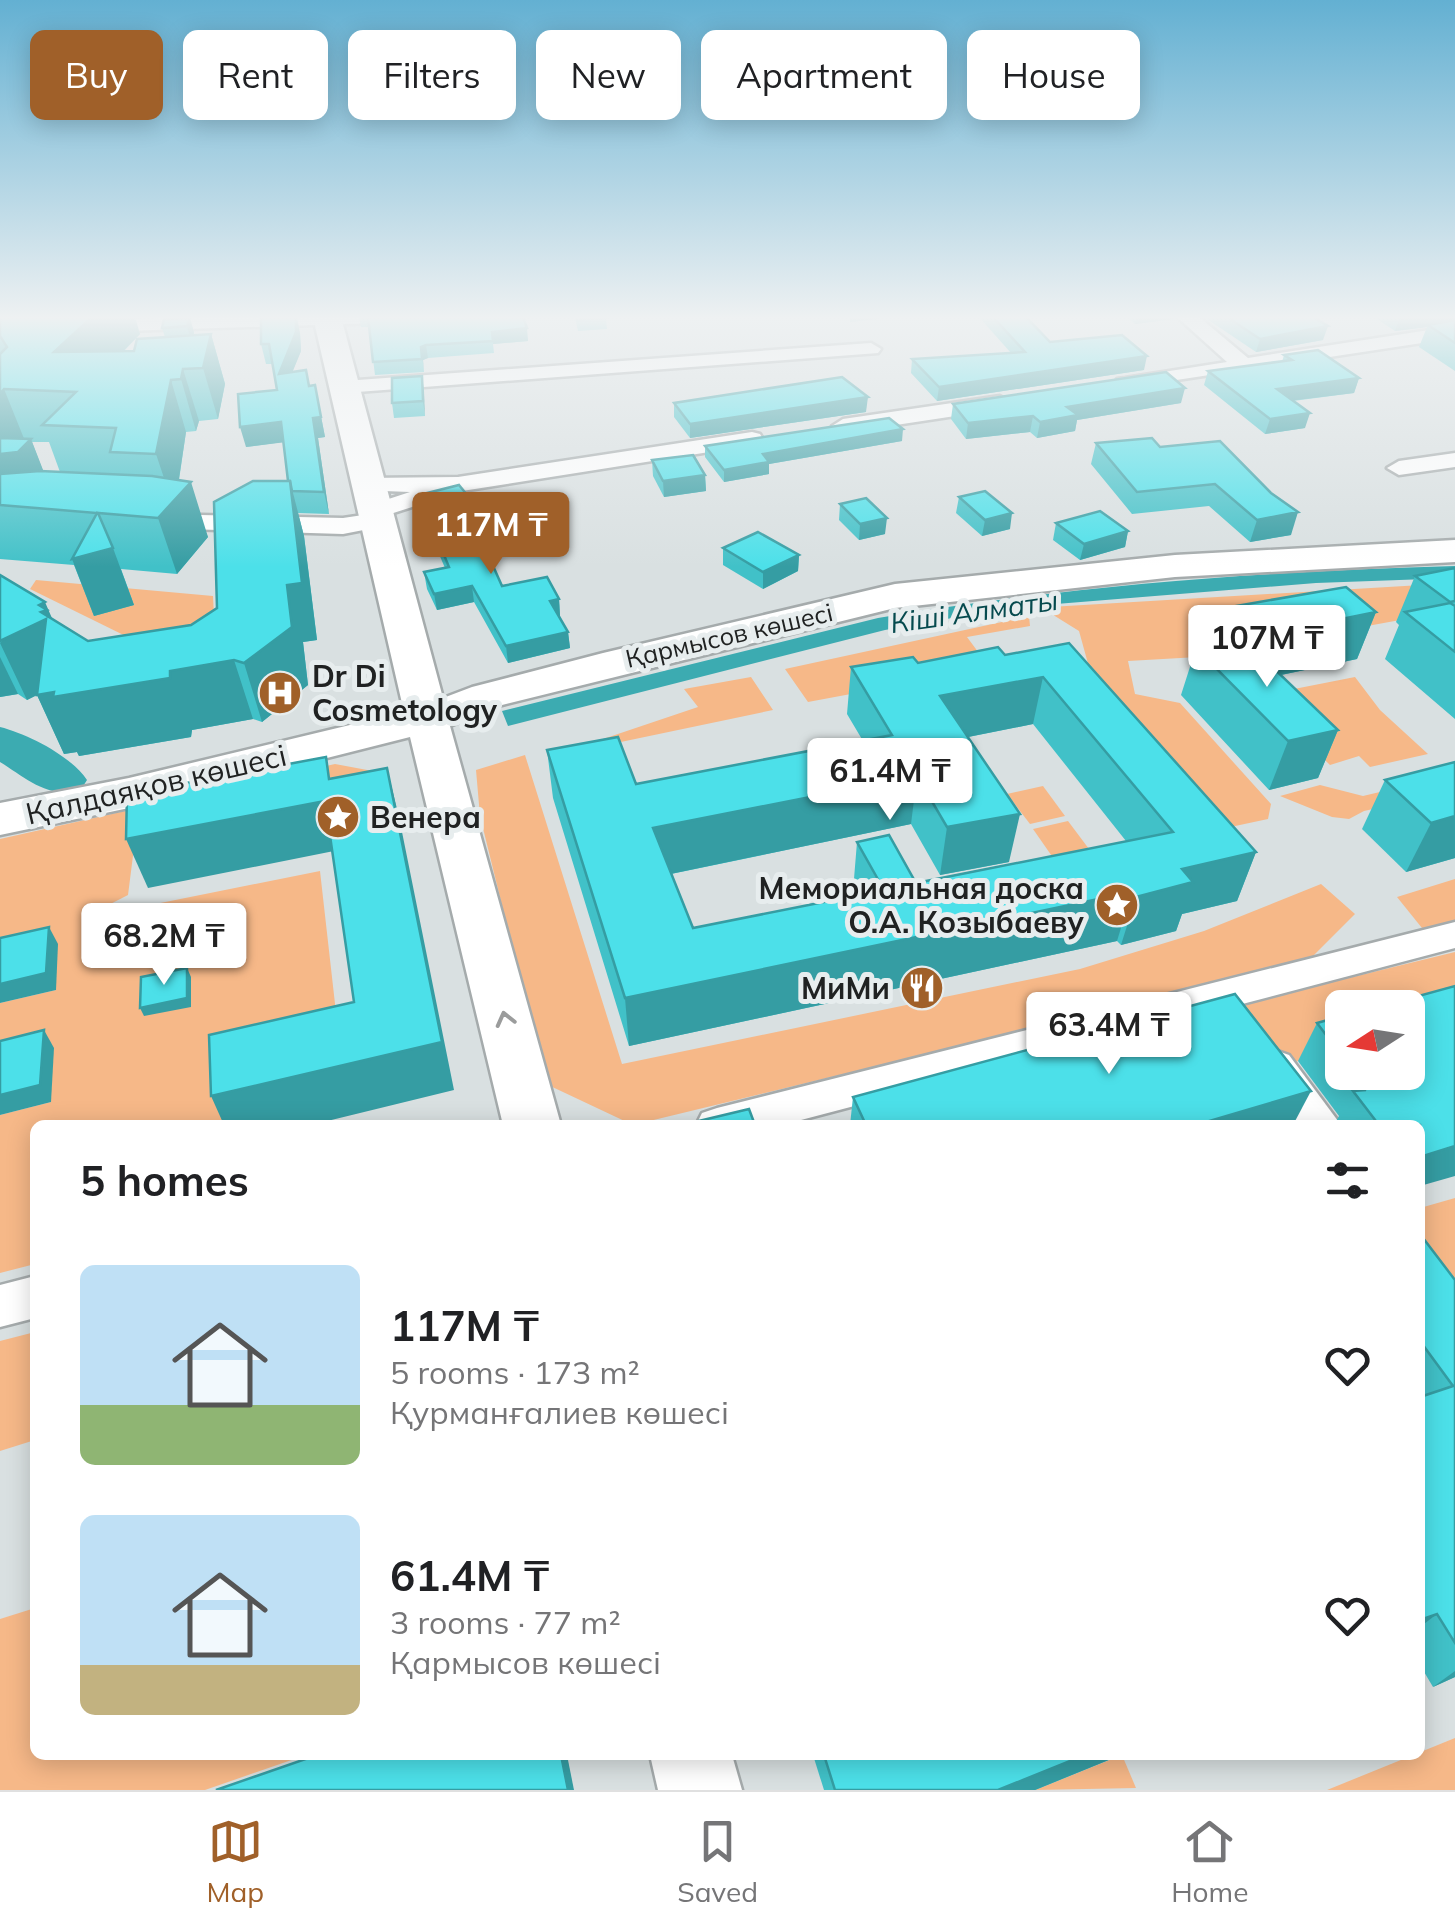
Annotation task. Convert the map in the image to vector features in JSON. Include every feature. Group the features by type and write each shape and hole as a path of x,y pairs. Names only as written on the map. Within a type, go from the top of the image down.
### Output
{"street":[{"path":"347,401 371,506 531,1120"},
{"path":"811,431 1018,401"},
{"path":"132,520 344,526 371,506 458,484 772,436"},
{"path":"1399,468 1455,460"},
{"name":"Қармысов көшесі","path":"428,719 506,691 894,596 1193,564 1455,550"},
{"name":"Қалдаяқов көшесі","path":"0,819 129,794 428,719"},
{"path":"765,1120 1455,935"},
{"path":"1224,996 1316,1120"},
{"path":"0,1306 30,1298"},
{"path":"692,1760 700,1790"}],"shaded area":[{"path":"36,580 213,596 216,654 152,649 30,589"},
{"path":"1455,583 1455,610 1198,657 1128,661 1135,694 1180,703 1271,804 1268,819 1207,832 1097,696 1079,631 1050,613 1033,608"},
{"path":"1029,616 1030,626 967,637 990,668 808,702 785,669"},
{"path":"751,677 773,710 616,743 603,739 698,707 684,689"},
{"path":"1355,677 1380,710 1428,754 1370,767 1359,756 1330,765 1271,707 1269,694"},
{"path":"525,755 622,1064 1080,969 1204,931 1321,884 1355,914 1312,957 654,1120 622,1120 546,1084 480,816 476,770"},
{"path":"335,764 378,772 135,840 128,895 81,919 320,871 340,1048 229,1067 224,1120 30,1120 30,1265 0,1273 0,1115 51,1102 0,1060 0,1003 56,990 0,957 0,839"},
{"path":"1455,774 1455,791 1364,811 1349,819 1332,817 1280,796 1320,785 1363,796"},
{"path":"1043,786 1065,816 1030,824 1007,794"},
{"path":"1068,821 1092,853 1056,862 1033,829"},
{"path":"1455,879 1455,925 1426,933 1397,897"},
{"path":"1455,952 1455,1018 1425,1012 1425,990 1325,990 1325,1054 1291,1063 1280,1056 1242,1004"},
{"path":"1455,1198 1455,1287 1425,1248 1425,1207"},
{"path":"30,1333 30,1442 0,1451 0,1341"},
{"path":"30,1610 30,1760 292,1760 205,1790 0,1790 0,1619"},
{"path":"1455,1738 1455,1790 1327,1790 1401,1760 1425,1760 1425,1750"},
{"path":"1110,1760 1124,1760 1136,1788 1035,1790"}],"water":[{"path":"1455,566 1455,578 1316,583 1008,608 885,630 508,726 502,711 878,618 949,607 1166,582"}],"building":[{"path":"67,401 167,401 156,454 110,452 116,428 42,425"},
{"path":"238,401 318,401 321,417 313,418 324,492 292,491 281,422 240,427"},
{"path":"690,401 845,401 690,424 674,403"},
{"path":"1107,401 1067,407 1078,415 1040,422 1033,416 968,423 953,404"},
{"path":"1246,401 1293,401 1310,413 1270,419"},
{"path":"889,418 903,429 763,454 769,462 724,470 705,446"},
{"path":"0,438 31,439 18,452 0,454"},
{"path":"1152,438 1160,447 1220,441 1271,493 1298,512 1257,520 1215,484 1137,492 1096,443"},
{"path":"693,455 705,475 663,481 652,460"},
{"path":"40,471 152,476 191,482 158,518 98,513 113,548 72,559 97,513 0,505 0,474"},
{"path":"253,481 290,481 302,583 287,585 292,627 244,663 234,660 170,671 170,678 53,697 54,692 37,695 46,619 0,641 0,575 45,602 39,605 47,610 41,612 88,641 191,625 217,608 214,502"},
{"path":"459,485 486,518 473,521 502,586 547,577 559,599 550,601 568,632 506,646 472,586 434,594 424,572 449,567 437,538 459,534 427,493"},
{"path":"985,491 1012,513 985,520 959,497"},
{"path":"866,498 887,518 860,524 840,504"},
{"path":"1100,511 1128,531 1084,544 1056,523"},
{"path":"758,532 799,555 763,572 723,548"},
{"path":"1455,568 1455,601 1450,602 1415,576"},
{"path":"1346,587 1376,612 1243,639 1213,610"},
{"path":"1450,603 1455,606 1455,652 1405,612"},
{"path":"1242,638 1338,730 1288,741 1196,648"},
{"path":"1069,643 1256,852 1182,869 1193,882 1136,897 1132,892 625,998 547,750 618,737 636,784 892,735 851,667 913,657 918,663 998,647 1005,655","holes":["1043,677 1173,832 916,883 889,835 857,842 884,890 693,928 653,828 917,776 947,827 1020,814 940,696"]},
{"path":"326,757 329,779 387,768 442,1042 211,1096 209,1035 354,1002 325,801 126,839 127,794"},
{"path":"1455,762 1455,816 1431,823 1385,780"},
{"path":"49,927 46,973 0,984 0,938"},
{"path":"187,968 187,998 140,1008 141,977"},
{"path":"1455,986 1455,1146 1425,1155 1425,1120 1375,1120 1353,1091 1425,1090 1425,994"},
{"path":"1235,994 1311,1091 1213,1120 864,1120 853,1097"},
{"path":"44,1030 40,1085 0,1095 0,1041"},
{"path":"749,1109 753,1120 703,1120"},
{"path":"1425,1241 1455,1280 1455,1643 1437,1614 1425,1618 1425,1395 1453,1386 1425,1348"},
{"path":"303,1760 562,1760 568,1790 216,1790"},
{"path":"826,1760 1073,1760 998,1790 835,1790"}],"waterway":[{"name":"Кіші Алматы","path":"0,741 63,780"}],"place":[{"name":"Dr Di Cosmetology","path":"280,693"},
{"name":"Венера","path":"338,817"},
{"name":"Мемориальная доска О.А. Козыбаеву","path":"1117,905"},
{"name":"МиМи","path":"922,988"}]}
